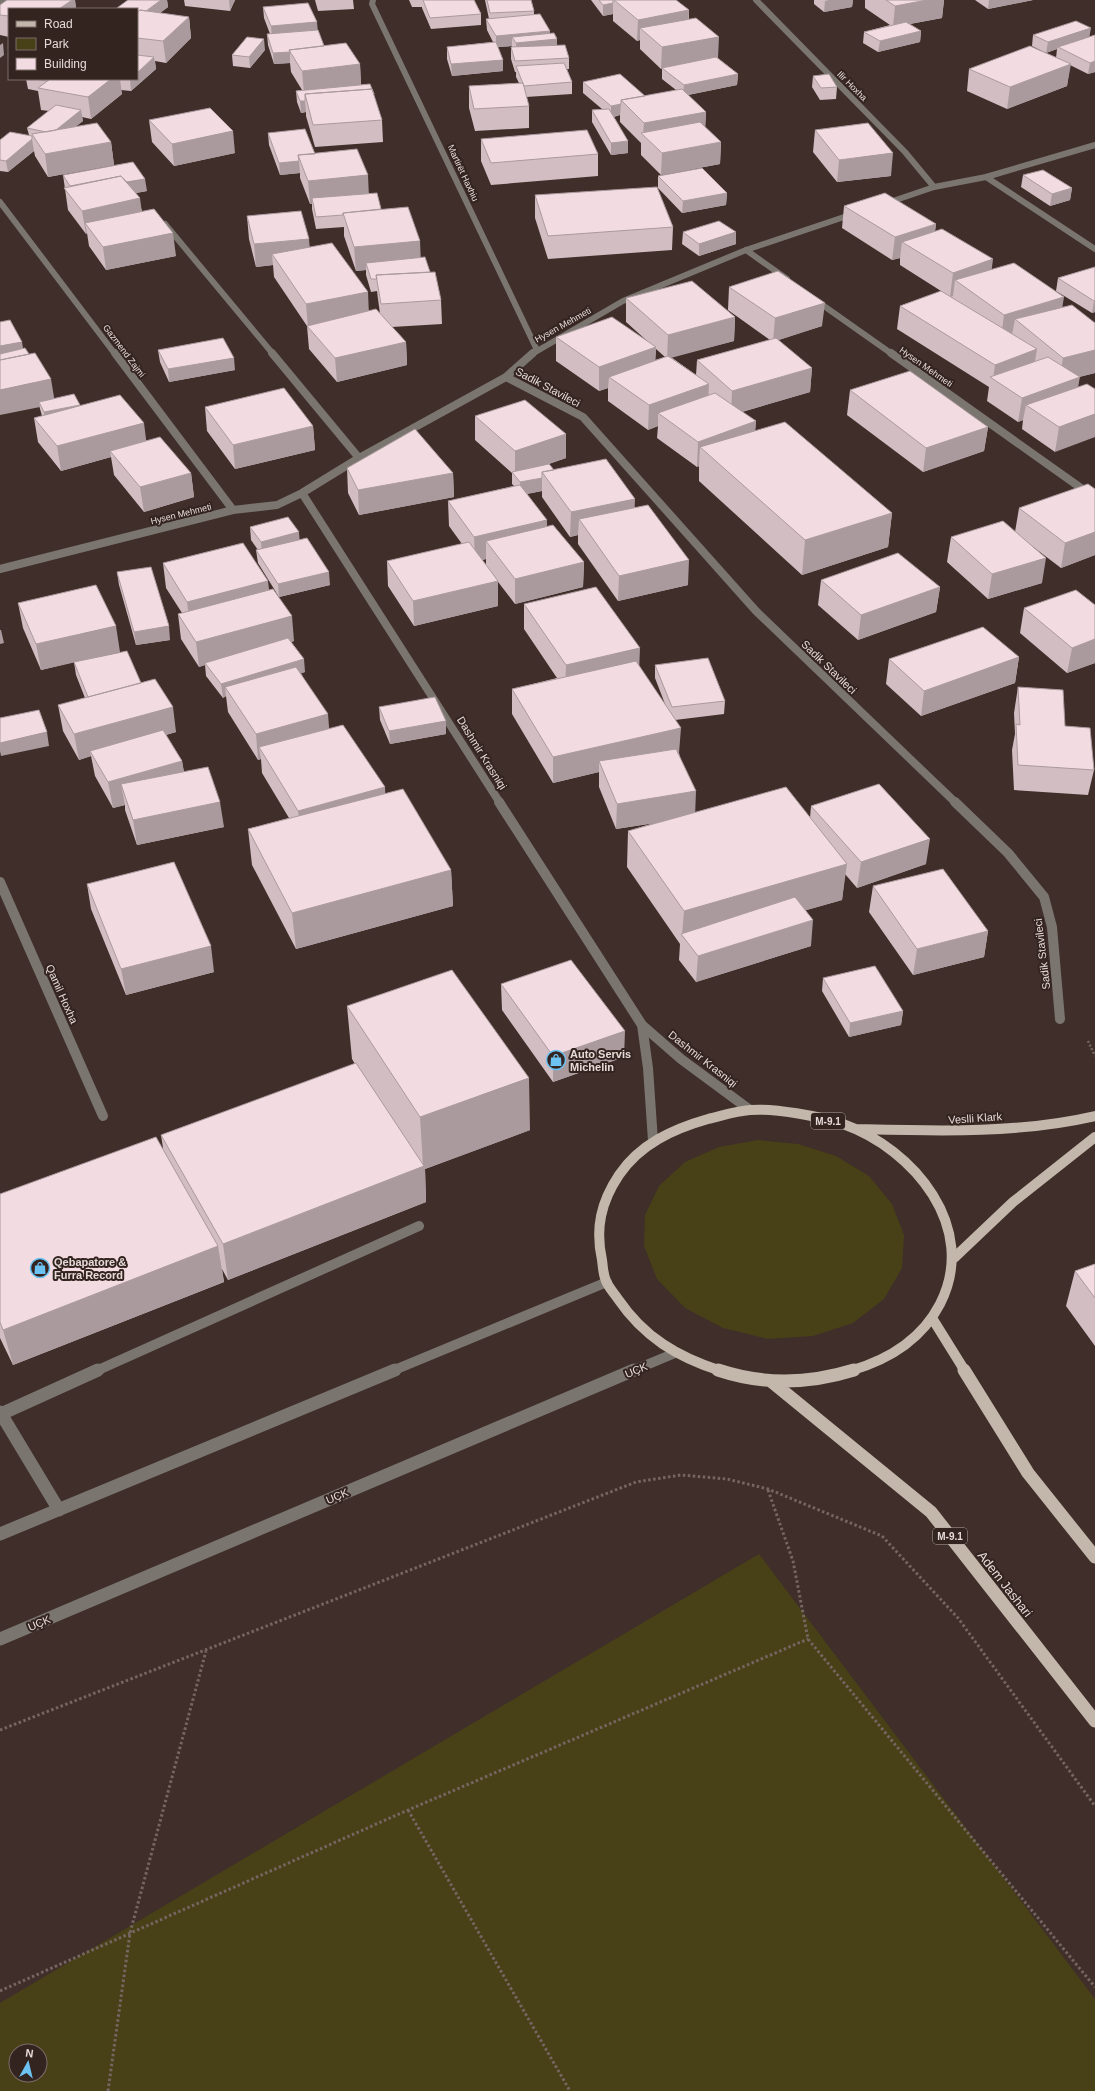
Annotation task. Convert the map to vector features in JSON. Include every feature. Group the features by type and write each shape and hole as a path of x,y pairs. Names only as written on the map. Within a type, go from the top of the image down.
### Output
{"main road":[{"name":"M-9.1","path":"750,1110 804,1114 856,1129 900,1156 929,1186 948,1220 954,1258 948,1289 932,1318 904,1346 866,1367 821,1380 772,1382 722,1373 675,1353 634,1322 606,1282 597,1243 602,1204 622,1169 653,1141 698,1120 750,1110"},
{"name":"Veslli Klark","path":"856,1129 955,1132 1064,1123 1095,1116"},
{"path":"954,1258 1013,1202 1095,1137"},
{"path":"932,1318 1028,1473 1090,1545 1095,1557"},
{"name":"Adem Jashari","path":"772,1382 931,1512 1095,1721"}],"street":[{"name":"Ilir Hoxha","path":"756,0 905,152 934,187"},
{"name":"Martirët Haxhiu","path":"373,2 536,350"},
{"path":"874,208 934,187 986,177 1095,145"},
{"path":"986,177 1095,249"},
{"name":"Gazmend Zajmi","path":"0,202 233,510"},
{"name":"Hysen Mehmeti","path":"0,569 233,510 277,505 302,493 359,458 506,377 536,350 623,301 746,250 866,210"},
{"path":"161,218 359,458"},
{"path":"746,250 791,282"},
{"name":"Hysen Mehmeti","path":"810,296 1095,498"},
{"name":"Sadik Stavileci","path":"506,377 583,417 756,611 1008,853 1044,897 1052,927 1060,1019"},
{"name":"Dashmir Krasniqi","path":"302,493 642,1026 681,1058 750,1110"},
{"name":"Qamil Hoxha","path":"0,882 103,1116"},
{"name":"Dashmir Krasniqi","path":"642,1026 648,1068 653,1141"},
{"path":"59,1510 0,1413 419,1226"},
{"path":"0,1534 606,1282"},
{"name":"UÇK","path":"0,1640 675,1353"}],"path":[{"path":"0,1730 206,1651 636,1482 681,1475 727,1479 768,1489 882,1536 958,1618 1095,1806"},
{"path":"768,1489 792,1561 808,1639 1095,1987"},
{"path":"0,1991 408,1810 808,1639"},
{"path":"108,2091 130,1933 206,1651"},
{"path":"408,1810 570,2091"}],"green space":[{"path":"758,1140 798,1144 836,1156 869,1176 892,1204 904,1235 902,1268 884,1299 853,1323 813,1336 768,1339 723,1328 685,1308 657,1279 644,1246 645,1215 659,1186 685,1162 719,1147"},
{"path":"759,1554 1095,1999 1095,2091 0,2091 0,2003"}],"building":[{"path":"7,0 72,0 60,8 8,8 8,16 0,15 0,5"},
{"path":"128,0 161,0 146,11 140,10 138,12 138,8 117,8"},
{"path":"423,0 474,0 481,14 430,18"},
{"path":"487,0 531,0 534,11 490,13"},
{"path":"599,0 613,0 613,3 603,5"},
{"path":"614,0 676,0 689,10 638,20"},
{"path":"886,0 927,0 895,6"},
{"path":"308,3 317,22 271,26 263,7"},
{"path":"140,10 189,17 163,41 138,38 138,12"},
{"path":"540,14 550,31 496,36 486,19"},
{"path":"696,18 719,37 662,47 640,28"},
{"path":"1076,21 1091,28 1048,42 1033,35"},
{"path":"906,22 921,31 880,41 864,32"},
{"path":"318,30 324,46 289,50 290,52 273,53 267,34"},
{"path":"554,33 557,39 516,43 512,37"},
{"path":"1095,35 1095,61 1090,63 1058,47"},
{"path":"247,37 264,39 249,57 232,55"},
{"path":"496,42 503,60 451,64 447,47"},
{"path":"346,43 360,64 302,71 289,50"},
{"path":"565,45 569,58 515,61 511,47"},
{"path":"1030,46 1071,64 1010,87 969,69"},
{"path":"138,55 154,57 138,72"},
{"path":"716,57 738,74 684,85 662,68"},
{"path":"564,63 572,82 524,86 516,66"},
{"path":"620,74 645,96 621,100 621,104 611,106 583,82"},
{"path":"829,74 837,87 821,88 813,76"},
{"path":"49,80 110,80 88,97 38,88"},
{"path":"523,83 529,106 474,109 469,86"},
{"path":"370,84 372,89 305,94 305,101 300,101 296,91"},
{"path":"372,89 382,120 313,125 305,94"},
{"path":"682,89 706,112 644,123 621,100"},
{"path":"56,105 81,110 56,130 46,132 27,128"},
{"path":"210,108 233,131 172,144 149,120"},
{"path":"609,109 628,141 611,143 592,110"},
{"path":"700,122 721,142 662,153 641,133"},
{"path":"97,123 111,142 45,154 32,134"},
{"path":"868,123 893,153 839,160 815,130"},
{"path":"305,129 315,154 298,155 299,161 279,163 268,133"},
{"path":"587,130 598,154 491,163 481,139"},
{"path":"10,132 32,136 32,139 6,161 0,160 0,140"},
{"path":"357,149 368,175 308,181 298,155"},
{"path":"133,162 145,179 127,182 121,176 70,186 63,175"},
{"path":"702,168 727,193 683,201 658,176"},
{"path":"1043,170 1072,188 1052,194 1023,175"},
{"path":"121,176 140,198 82,211 64,188"},
{"path":"657,187 673,227 548,236 535,195"},
{"path":"377,193 381,209 343,213 343,215 316,217 312,198"},
{"path":"885,193 936,224 895,237 844,206"},
{"path":"408,207 420,241 354,247 343,213"},
{"path":"154,209 173,233 103,247 85,223"},
{"path":"301,211 309,239 254,244 247,216"},
{"path":"719,221 736,232 699,244 683,232"},
{"path":"942,229 993,259 953,273 902,242"},
{"path":"332,243 368,292 306,304 272,254"},
{"path":"425,257 430,272 376,275 377,279 371,279 366,263"},
{"path":"1014,263 1064,297 1004,315 955,280"},
{"path":"1095,267 1095,301 1058,278"},
{"path":"778,271 825,303 775,318 729,287"},
{"path":"435,272 441,300 381,304 376,275"},
{"path":"692,281 735,317 668,335 626,298"},
{"path":"941,291 1037,349 995,365 900,306"},
{"path":"1072,305 1095,323 1095,350 1063,358 1015,319"},
{"path":"376,309 406,342 335,358 307,326"},
{"path":"612,317 656,347 599,367 556,337"},
{"path":"10,320 22,342 0,346 0,322"},
{"path":"223,338 234,358 168,369 158,350"},
{"path":"776,338 812,368 732,391 697,360"},
{"path":"25,348 29,354 0,360 0,354"},
{"path":"35,353 51,379 0,390 0,360"},
{"path":"668,356 709,384 649,405 609,377"},
{"path":"1048,357 1080,377 1022,398 990,377"},
{"path":"910,371 988,427 926,448 850,390"},
{"path":"1087,384 1095,389 1095,414 1059,427 1026,405"},
{"path":"284,388 313,426 233,445 205,407"},
{"path":"715,393 756,421 698,442 658,413"},
{"path":"74,394 80,405 44,412 39,402"},
{"path":"120,395 144,423 57,446 34,418"},
{"path":"525,400 566,434 515,451 475,416"},
{"path":"785,422 892,513 805,540 700,447"},
{"path":"415,429 453,473 358,490 347,468"},
{"path":"160,437 191,473 140,487 110,451"},
{"path":"606,459 635,499 571,512 542,472"},
{"path":"549,464 554,470 542,472 542,478 520,482 512,472"},
{"path":"1088,484 1095,489 1095,532 1065,543 1019,508"},
{"path":"520,485 547,520 474,537 448,501"},
{"path":"648,505 689,560 619,576 579,519"},
{"path":"288,517 299,532 261,542 250,527"},
{"path":"1003,521 1046,558 992,574 951,537"},
{"path":"553,525 584,562 515,579 486,541"},
{"path":"307,538 329,572 278,584 256,550"},
{"path":"469,542 498,581 413,601 387,561"},
{"path":"243,543 268,581 187,602 163,563"},
{"path":"898,553 940,587 861,615 821,580"},
{"path":"151,567 169,626 134,632 117,572"},
{"path":"96,585 116,626 36,644 18,603"},
{"path":"596,587 640,648 566,665 524,604"},
{"path":"273,589 292,616 196,642 178,614"},
{"path":"1076,590 1095,605 1095,639 1072,648 1024,608"},
{"path":"983,627 1019,657 924,691 889,659"},
{"path":"288,638 304,659 221,684 205,663"},
{"path":"127,651 141,683 88,697 74,662"},
{"path":"708,658 725,701 672,707 655,665"},
{"path":"636,661 681,728 553,757 512,689"},
{"path":"296,667 328,714 256,734 225,687"},
{"path":"155,679 173,707 74,734 58,705"},
{"path":"1018,687 1063,690 1065,726 1090,728 1094,770 1018,765 1016,724 1020,725"},
{"path":"435,697 446,721 389,731 379,707"},
{"path":"39,710 47,732 0,743 0,718"},
{"path":"343,725 385,787 298,811 259,747"},
{"path":"163,730 182,761 108,782 90,751"},
{"path":"676,749 696,791 617,804 599,761"},
{"path":"208,767 220,802 133,820 121,784"},
{"path":"879,784 930,839 861,862 811,806"},
{"path":"786,787 847,864 684,911 628,831"},
{"path":"403,789 451,870 292,913 248,829"},
{"path":"174,862 211,946 121,969 87,884"},
{"path":"943,869 988,931 917,949 873,886"},
{"path":"795,897 813,920 698,956 681,934"},
{"path":"571,960 625,1031 553,1056 501,984"},
{"path":"875,966 903,1011 850,1023 823,978"},
{"path":"452,970 529,1078 420,1117 347,1006"},
{"path":"356,1063 424,1166 223,1244 161,1135"},
{"path":"156,1137 218,1246 3,1330 0,1322 0,1194"},
{"path":"1095,1264 1095,1298 1075,1271"}],"place":[{"name":"Auto Servis Michelin","path":"556,1060"},
{"name":"Qebapatore & Furra Record","path":"40,1268"}]}
